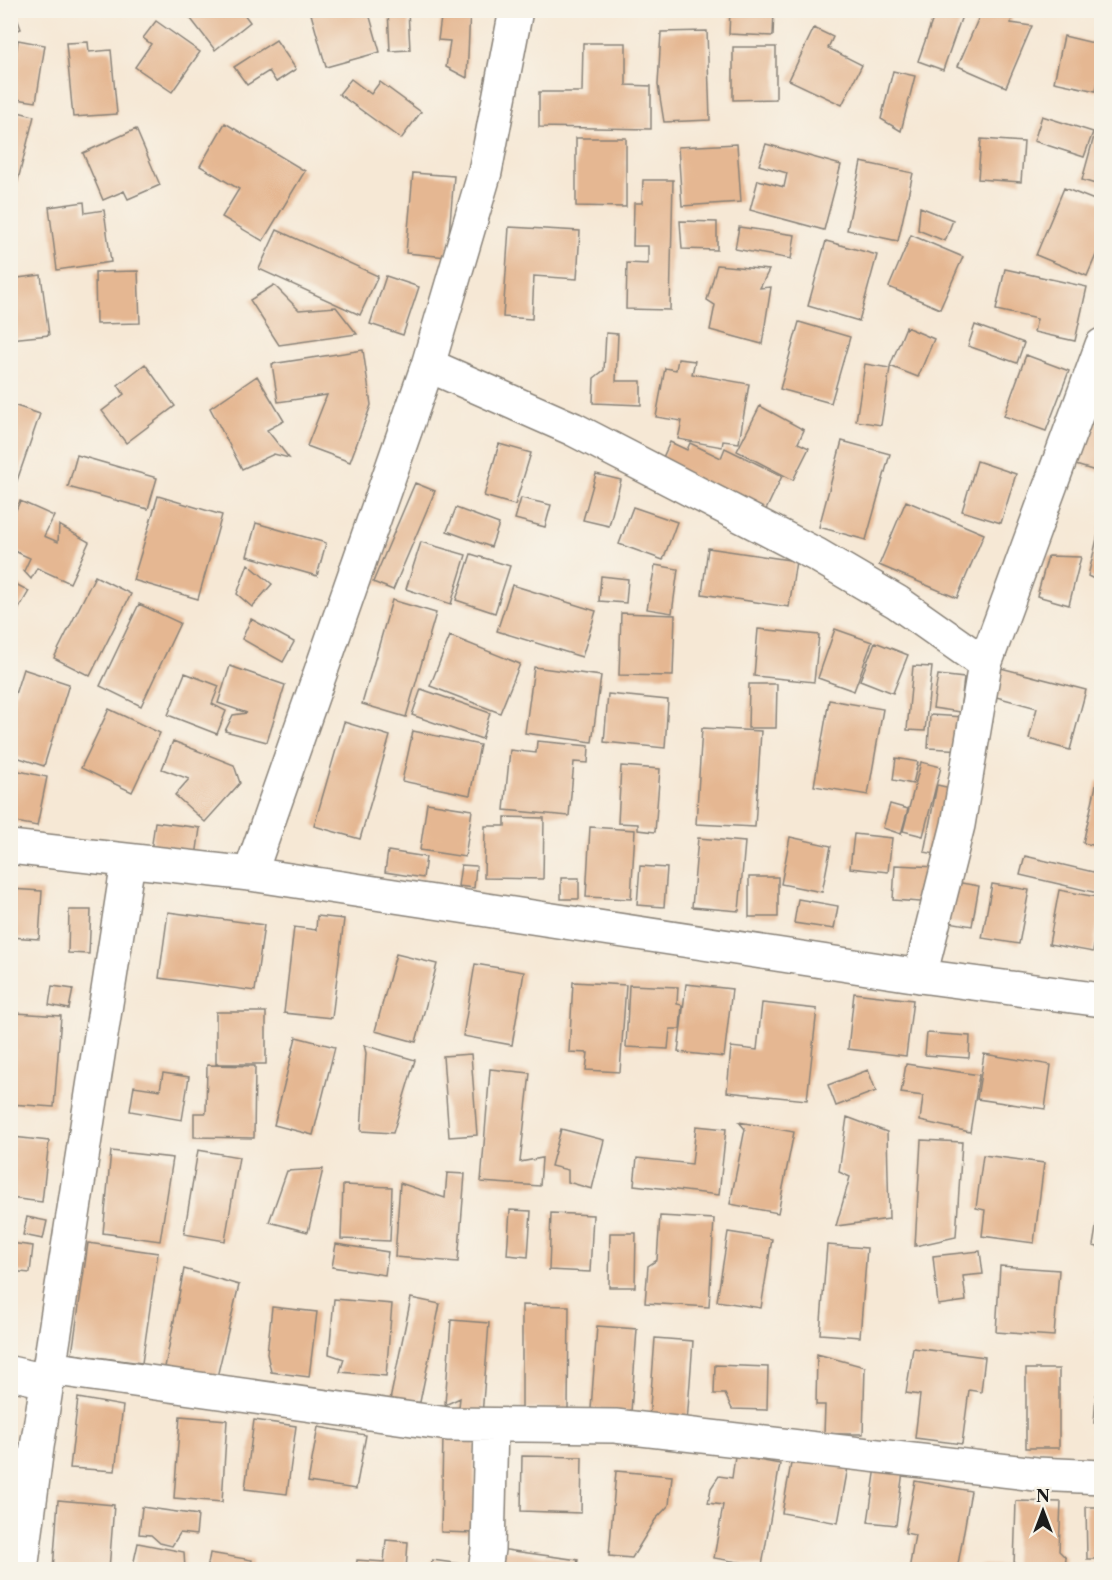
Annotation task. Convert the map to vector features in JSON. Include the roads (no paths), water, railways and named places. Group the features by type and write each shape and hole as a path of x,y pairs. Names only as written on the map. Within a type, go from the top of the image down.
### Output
{"street":[{"path":"250,874 428,365 485,172 516,10"},
{"path":"920,976 958,825 986,664 1101,345"},
{"path":"428,365 573,429 787,539 897,602 986,664"},
{"path":"10,847 250,874 920,976 1101,1000"},
{"path":"21,1569 48,1375 128,862"},
{"path":"10,1373 48,1375 448,1424 543,1423 615,1426 1024,1473 1101,1477"},
{"path":"485,1569 488,1549 491,1425"}]}
